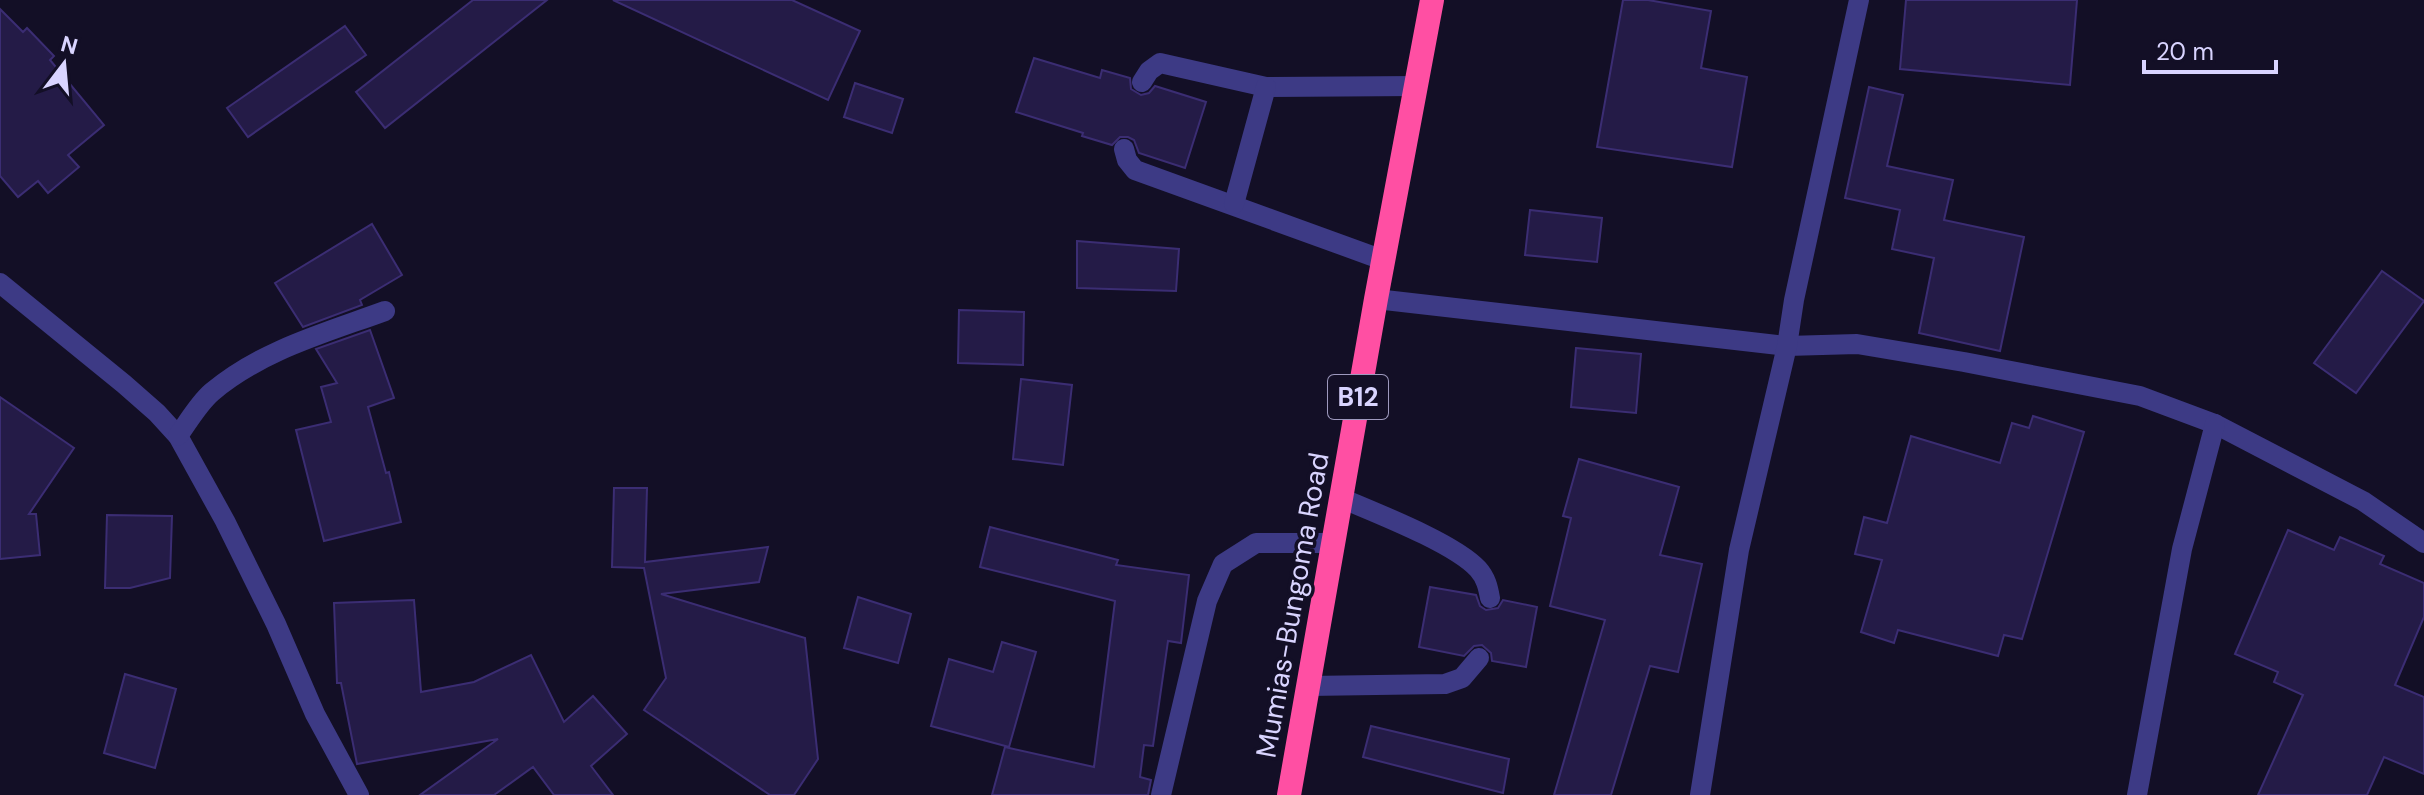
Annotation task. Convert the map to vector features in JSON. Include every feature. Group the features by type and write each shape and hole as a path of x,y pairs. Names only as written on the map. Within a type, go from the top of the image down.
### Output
{"highway":[{"name":"Mumias-Bungoma Road","path":"1289,795 1432,0"}],"street":[{"path":"1700,795 1739,550 1787,346 1794,300 1859,0"},
{"path":"1142,82 1149,71 1160,63 1266,87 1417,86"},
{"path":"1234,204 1266,87"},
{"path":"1124,149 1127,160 1135,170 1383,260"},
{"path":"0,283 124,384 178,436 225,521 276,624 315,714 359,795"},
{"path":"1376,299 1787,346 1857,344 2140,396 2215,424 2363,501 2424,543"},
{"path":"178,436 210,394 251,363 385,311"},
{"path":"2137,795 2182,549 2215,424"},
{"path":"1341,498 1405,526 1468,560 1481,571 1488,584 1490,598"},
{"path":"1161,795 1207,601 1223,564 1256,543 1333,543"},
{"path":"1308,686 1445,684 1462,678 1479,658"}],"building":[{"path":"473,0 547,0 385,128 356,92"},
{"path":"613,0 792,0 860,31 828,100"},
{"path":"1623,0 1648,0 1711,11 1701,68 1747,77 1732,167 1597,147"},
{"path":"1906,0 2077,0 2070,85 1900,69"},
{"path":"0,9 23,32 27,28 54,56 50,60 104,125 68,155 79,167 48,193 38,181 18,197 0,176"},
{"path":"345,26 366,55 248,137 227,108"},
{"path":"1034,58 1100,78 1102,70 1130,78 1131,89 1141,95 1149,93 1155,86 1206,102 1185,168 1139,153 1134,140 1128,137 1120,137 1112,145 1016,112"},
{"path":"855,83 903,99 892,133 844,117"},
{"path":"1869,87 1903,95 1887,166 1953,180 1944,220 2024,237 2000,351 1919,333 1934,258 1892,249 1900,210 1845,198"},
{"path":"1530,210 1602,218 1597,262 1525,255"},
{"path":"372,224 402,275 360,300 362,305 303,327 275,283"},
{"path":"1077,241 1179,249 1176,291 1077,288"},
{"path":"2382,271 2424,301 2356,393 2314,363"},
{"path":"959,310 1024,312 1023,365 958,363"},
{"path":"370,330 394,398 368,407 401,522 324,541 296,430 331,422 321,387 337,383 316,349"},
{"path":"1576,348 1641,354 1636,413 1571,407"},
{"path":"1021,379 1072,385 1063,465 1013,459"},
{"path":"0,397 74,448 29,514 36,514 40,555 0,559"},
{"path":"2033,416 2084,432 2022,639 2004,635 1998,656 1898,630 1894,643 1861,632 1882,560 1855,554 1864,517 1887,523 1911,436 2000,463 2012,423 2029,428"},
{"path":"1579,459 1679,487 1660,555 1702,564 1678,672 1650,666 1611,795 1554,795 1605,620 1550,606 1571,518 1563,516"},
{"path":"614,488 647,488 645,562 768,547 759,582 661,594 805,638 818,759 794,795 770,795 644,710 666,678 644,568 612,567"},
{"path":"107,515 172,516 170,578 130,588 105,588"},
{"path":"990,527 1118,560 1116,565 1189,575 1181,643 1168,641 1153,746 1144,745 1140,777 1151,780 1148,795 992,795 1005,747 1094,767 1115,601 980,567"},
{"path":"2288,530 2334,550 2340,537 2384,556 2380,564 2424,583 2424,617 2395,685 2424,697 2424,774 2384,757 2367,795 2258,795 2303,695 2274,682 2278,672 2235,654"},
{"path":"1430,587 1476,595 1480,606 1486,610 1498,608 1503,600 1537,607 1526,667 1492,661 1491,653 1482,645 1474,646 1464,656 1419,647"},
{"path":"858,597 911,614 898,663 844,648"},
{"path":"414,600 421,692 474,682 531,655 564,722 593,696 627,734 591,766 613,795 554,795 533,767 494,795 420,795 498,739 357,764 341,683 337,683 334,603"},
{"path":"1002,642 1036,652 1009,747 931,726 949,659 993,672"},
{"path":"125,674 176,689 155,768 104,753"},
{"path":"1371,726 1509,759 1503,793 1363,757"}]}
